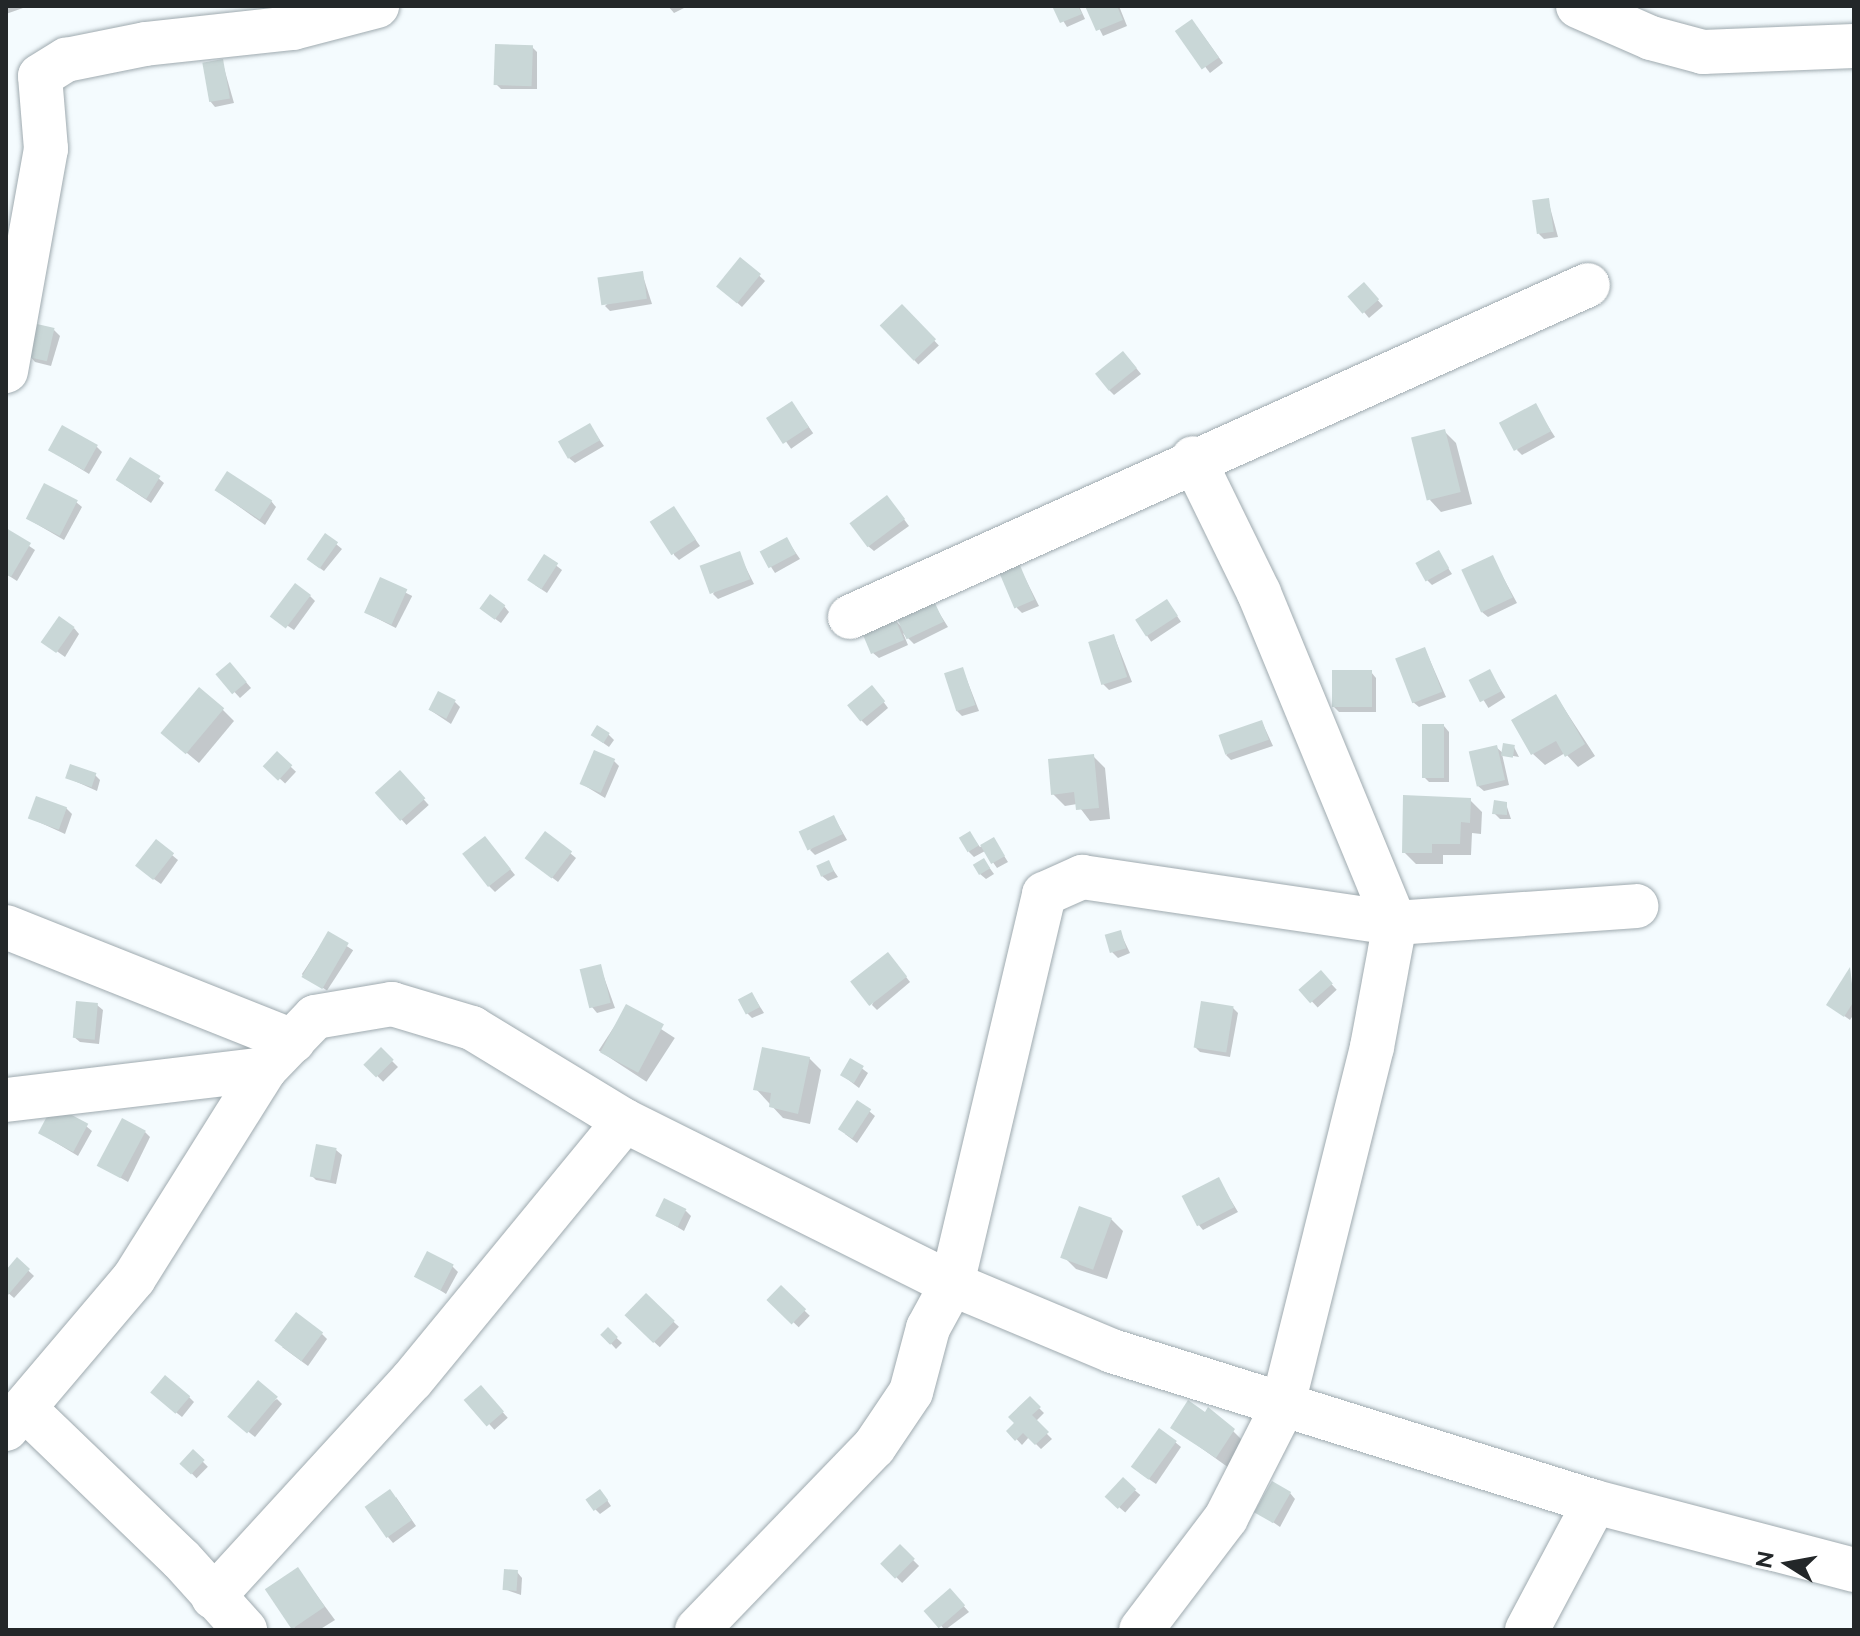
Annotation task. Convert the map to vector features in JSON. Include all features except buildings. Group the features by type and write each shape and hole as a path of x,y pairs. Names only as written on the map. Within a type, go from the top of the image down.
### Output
{"street":[{"path":"6,371 46,149 40,76 79,58 145,44 293,28 377,6"},
{"path":"1578,6 1651,38 1703,52 1854,46"},
{"path":"850,617 1193,458 1588,285"},
{"path":"1141,1630 1226,1518 1282,1408 1372,1047 1395,923 1259,593 1193,458"},
{"path":"697,1630 874,1447 911,1392 928,1328 952,1284 1044,894 1082,877 1395,923 1636,906"},
{"path":"6,927 279,1055"},
{"path":"245,1630 181,1559 15,1419 134,1278 279,1055 315,1017 392,1004 472,1028 625,1121 952,1284 1112,1351 1282,1408 1595,1502 1854,1570"},
{"path":"6,1100 279,1055"},
{"path":"213,1597 412,1380 625,1121"},
{"path":"1527,1630 1595,1502"}]}
